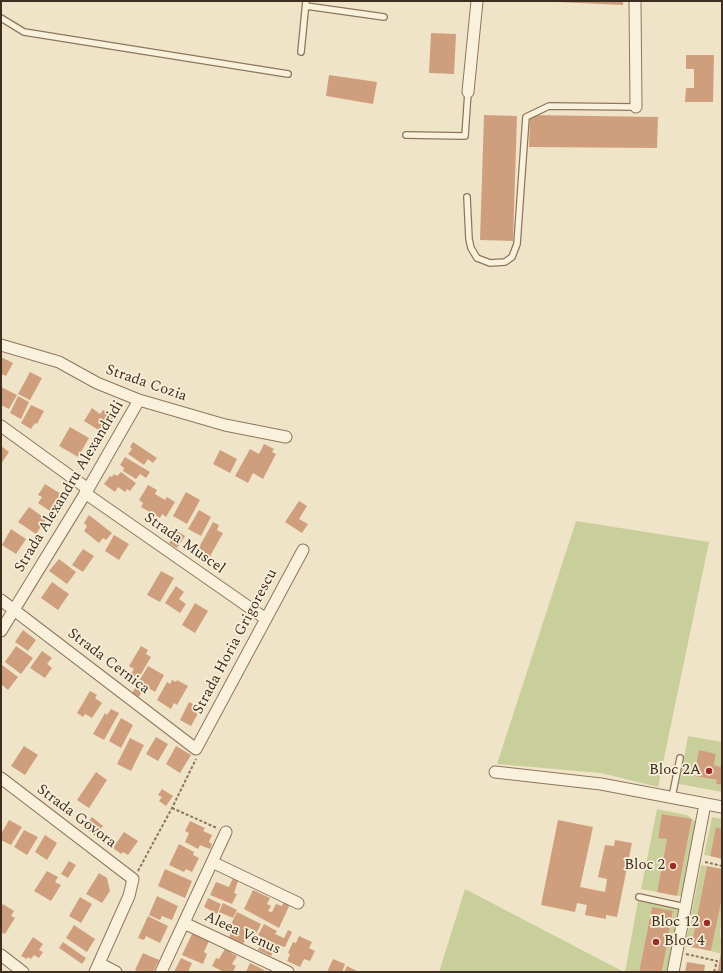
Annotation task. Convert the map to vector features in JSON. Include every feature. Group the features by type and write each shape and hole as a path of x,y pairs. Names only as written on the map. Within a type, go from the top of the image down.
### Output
{"street":[{"path":"468,92 477,1"},
{"path":"635,1 636,107"},
{"name":"Strada Cozia","path":"1,345 58,362 97,383 139,400 225,425 286,437"},
{"name":"Strada Alexandru Alexandridi","path":"1,631 139,400"},
{"name":"Strada Muscel","path":"1,426 86,491 266,619"},
{"name":"Strada Horia Grigorescu","path":"196,749 303,550"},
{"name":"Strada Cernica","path":"1,600 196,749"},
{"path":"495,772 601,784 722,807"},
{"name":"Strada Govora","path":"1,778 133,879"},
{"path":"673,972 705,804"},
{"path":"161,972 226,832"},
{"path":"212,862 298,903"},
{"path":"116,972 96,968 129,896 133,879"},
{"name":"Aleea Venus","path":"184,923 288,972"},
{"path":"1,955 23,972"}],"lane":[{"path":"301,52 306,4 384,17"},
{"path":"1,18 24,32 288,74"},
{"path":"406,135 465,136 468,92"},
{"path":"467,197 469,239 471,248 477,258 490,263 505,262 512,257 517,244 526,117 549,106 636,107"},
{"path":"672,797 680,758"},
{"path":"639,897 685,907"}],"path":[{"path":"133,879 172,808 198,755 196,749"},
{"path":"172,808 226,832"},
{"path":"694,859 722,866"},
{"path":"677,952 717,961 714,972"}],"green space":[{"path":"576,521 709,542 658,787 601,773 497,764"},
{"path":"688,736 722,742 722,767 714,765 716,754 699,751 694,776 717,780 717,784 722,785 722,792 679,784"},
{"path":"657,809 687,815 697,823 682,896 677,896 692,820 663,814 658,837 667,839 657,892 641,889"},
{"path":"712,817 722,819 722,829 716,828 710,856 704,855"},
{"path":"701,865 707,866 691,947 685,946"},
{"path":"465,889 624,972 439,972"},
{"path":"722,898 720,937 722,938 722,954 711,951"},
{"path":"638,901 681,909 668,972 662,972 673,912 652,907 639,972 625,972"}],"building":[{"path":"534,1 623,1 623,5"},
{"path":"431,33 456,34 454,74 429,73"},
{"path":"686,55 714,55 713,102 685,102 686,88 694,88 694,69 686,69"},
{"path":"329,75 377,82 373,104 326,96"},
{"path":"484,115 517,116 513,241 480,240"},
{"path":"530,115 658,117 657,148 529,147"},
{"path":"1,357 13,363 6,376 1,374"},
{"path":"30,372 42,378 30,400 18,394"},
{"path":"1,387 17,395 9,409 1,405"},
{"path":"18,396 29,402 21,419 10,413"},
{"path":"31,405 44,411 37,424 35,423 31,429 21,423"},
{"path":"92,408 100,414 103,410 115,417 105,434 84,421"},
{"path":"70,427 89,438 78,457 59,446"},
{"path":"133,442 157,458 153,463 148,459 144,465 128,454 132,449 130,447"},
{"path":"264,444 274,449 272,452 276,454 263,479 253,473 248,483 235,476 250,449 259,454"},
{"path":"1,446 9,452 1,464"},
{"path":"220,450 237,459 230,473 213,464"},
{"path":"125,457 150,472 146,478 140,474 136,479 123,471 124,468 120,465"},
{"path":"121,472 136,483 130,491 127,489 125,492 118,487 115,492 104,484 110,476 112,477 114,474 117,476"},
{"path":"45,484 64,496 57,507 53,505 50,511 38,503 42,497 38,495"},
{"path":"148,485 157,490 155,494 165,500 167,497 175,502 166,517 162,514 160,518 141,507 143,503 139,500"},
{"path":"186,492 200,500 187,524 173,516"},
{"path":"299,501 307,506 299,519 308,524 302,533 285,522"},
{"path":"29,507 46,519 36,534 18,522"},
{"path":"199,510 211,517 201,536 188,529"},
{"path":"89,515 112,533 106,540 103,538 99,543 84,531 87,526 84,523"},
{"path":"213,522 219,525 217,530 223,533 209,558 197,551"},
{"path":"11,529 26,539 16,554 2,545"},
{"path":"177,531 185,536 177,548 169,543"},
{"path":"114,535 129,544 119,560 105,551"},
{"path":"83,549 94,556 83,572 72,565"},
{"path":"59,559 76,572 67,584 49,571"},
{"path":"161,571 174,578 160,602 147,595"},
{"path":"52,582 69,594 58,610 41,598"},
{"path":"176,586 184,592 179,599 186,604 180,613 165,603"},
{"path":"195,603 208,611 195,633 182,625"},
{"path":"23,630 36,640 28,651 15,642"},
{"path":"16,646 33,658 21,674 5,662"},
{"path":"141,646 148,650 146,654 151,657 138,679 131,674 134,669 129,666"},
{"path":"42,651 52,658 47,664 52,668 45,678 30,668"},
{"path":"2,665 18,677 8,690 1,684"},
{"path":"148,666 164,675 155,692 145,686 139,697 132,693"},
{"path":"172,680 176,682 177,680 188,686 177,705 174,703 171,709 157,700 167,682 170,684"},
{"path":"90,691 97,695 95,698 102,703 92,718 85,714 83,717 77,713"},
{"path":"189,702 201,708 191,726 180,720"},
{"path":"111,709 119,713 104,740 93,734 105,713 107,715"},
{"path":"121,718 133,725 121,748 109,741"},
{"path":"156,737 168,744 158,761 146,754"},
{"path":"130,738 144,745 131,771 117,764"},
{"path":"24,746 38,755 25,775 11,766"},
{"path":"176,746 191,755 180,773 166,764"},
{"name":"Bloc 2A","path":"699,750 716,754 714,765 722,767 722,785 716,784 717,780 694,776"},
{"path":"96,772 107,780 89,808 77,800"},
{"path":"162,789 173,796 166,806 159,801 162,797 158,795"},
{"name":"Bloc 2","path":"662,814 692,819 677,896 657,892 667,839 658,838"},
{"path":"92,817 103,826 95,836 84,827"},
{"path":"9,820 22,827 11,845 1,840 1,834"},
{"path":"558,820 593,827 580,887 605,892 607,879 598,877 605,845 614,846 615,840 632,843 617,917 606,915 606,919 585,915 587,905 577,903 575,912 541,905"},
{"path":"190,821 205,828 203,831 212,835 209,842 212,844 210,849 200,845 198,849 185,842 189,833 185,831"},
{"path":"716,827 722,829 722,859 710,856"},
{"path":"24,830 38,837 27,855 14,847"},
{"path":"124,832 138,841 128,855 123,852 121,854 113,848"},
{"path":"45,835 57,843 47,860 35,852"},
{"path":"179,844 194,852 193,855 199,858 192,872 186,869 184,872 169,865"},
{"path":"69,861 76,865 68,878 61,874"},
{"name":"Bloc 12","path":"707,866 722,869 722,898 711,951 691,947"},
{"path":"165,869 192,881 185,898 158,886"},
{"path":"47,871 58,877 55,882 61,885 51,901 34,891"},
{"path":"99,873 107,878 110,891 102,903 86,894"},
{"path":"234,876 239,878 234,893 237,894 232,904 210,895 216,882 229,887"},
{"path":"253,890 270,898 267,904 271,906 268,911 272,912 276,904 282,906 285,899 291,902 279,928 244,909"},
{"path":"157,896 178,906 172,920 162,916 160,920 149,915"},
{"path":"80,897 92,904 81,923 69,916"},
{"path":"208,898 221,904 217,914 204,907"},
{"path":"223,903 237,910 233,918 219,912"},
{"path":"3,904 14,911 11,916 15,918 5,934 1,932 1,908"},
{"name":"Bloc 4","path":"652,907 673,911 662,972 639,972"},
{"path":"237,912 261,924 255,936 249,933 242,946 228,939 232,930 229,928"},
{"path":"148,916 168,926 160,943 146,936 144,940 138,938"},
{"path":"264,924 277,931 275,934 284,938 288,930 292,932 285,947 277,945 271,956 258,950 264,938 258,935"},
{"path":"74,925 95,939 87,952 66,938"},
{"path":"193,932 210,939 204,952 207,954 203,964 182,955"},
{"path":"299,936 312,942 309,948 315,951 310,961 304,959 300,967 287,961 290,954 288,953 293,942 296,943"},
{"path":"33,937 43,944 39,950 43,952 39,958 34,955 31,959 28,957 27,959 21,956"},
{"path":"63,942 86,958 82,964 59,948"},
{"path":"226,947 232,950 231,953 237,956 232,964 236,966 233,972 224,972 212,966 216,958 219,959"},
{"path":"721,952 722,972 717,972 718,969"},
{"path":"143,953 159,960 153,972 139,972 135,970"},
{"path":"181,958 192,963 188,972 174,972"},
{"path":"333,959 345,964 342,972 327,972"},
{"path":"687,962 705,965 704,972 685,972"},
{"path":"250,963 264,970 263,972 246,972"},
{"path":"347,966 359,972 344,972"}],"place":[{"name":"Bloc 2A","path":"709,771"},
{"name":"Bloc 2","path":"673,866"},
{"name":"Bloc 12","path":"707,923"},
{"name":"Bloc 4","path":"656,942"}]}
